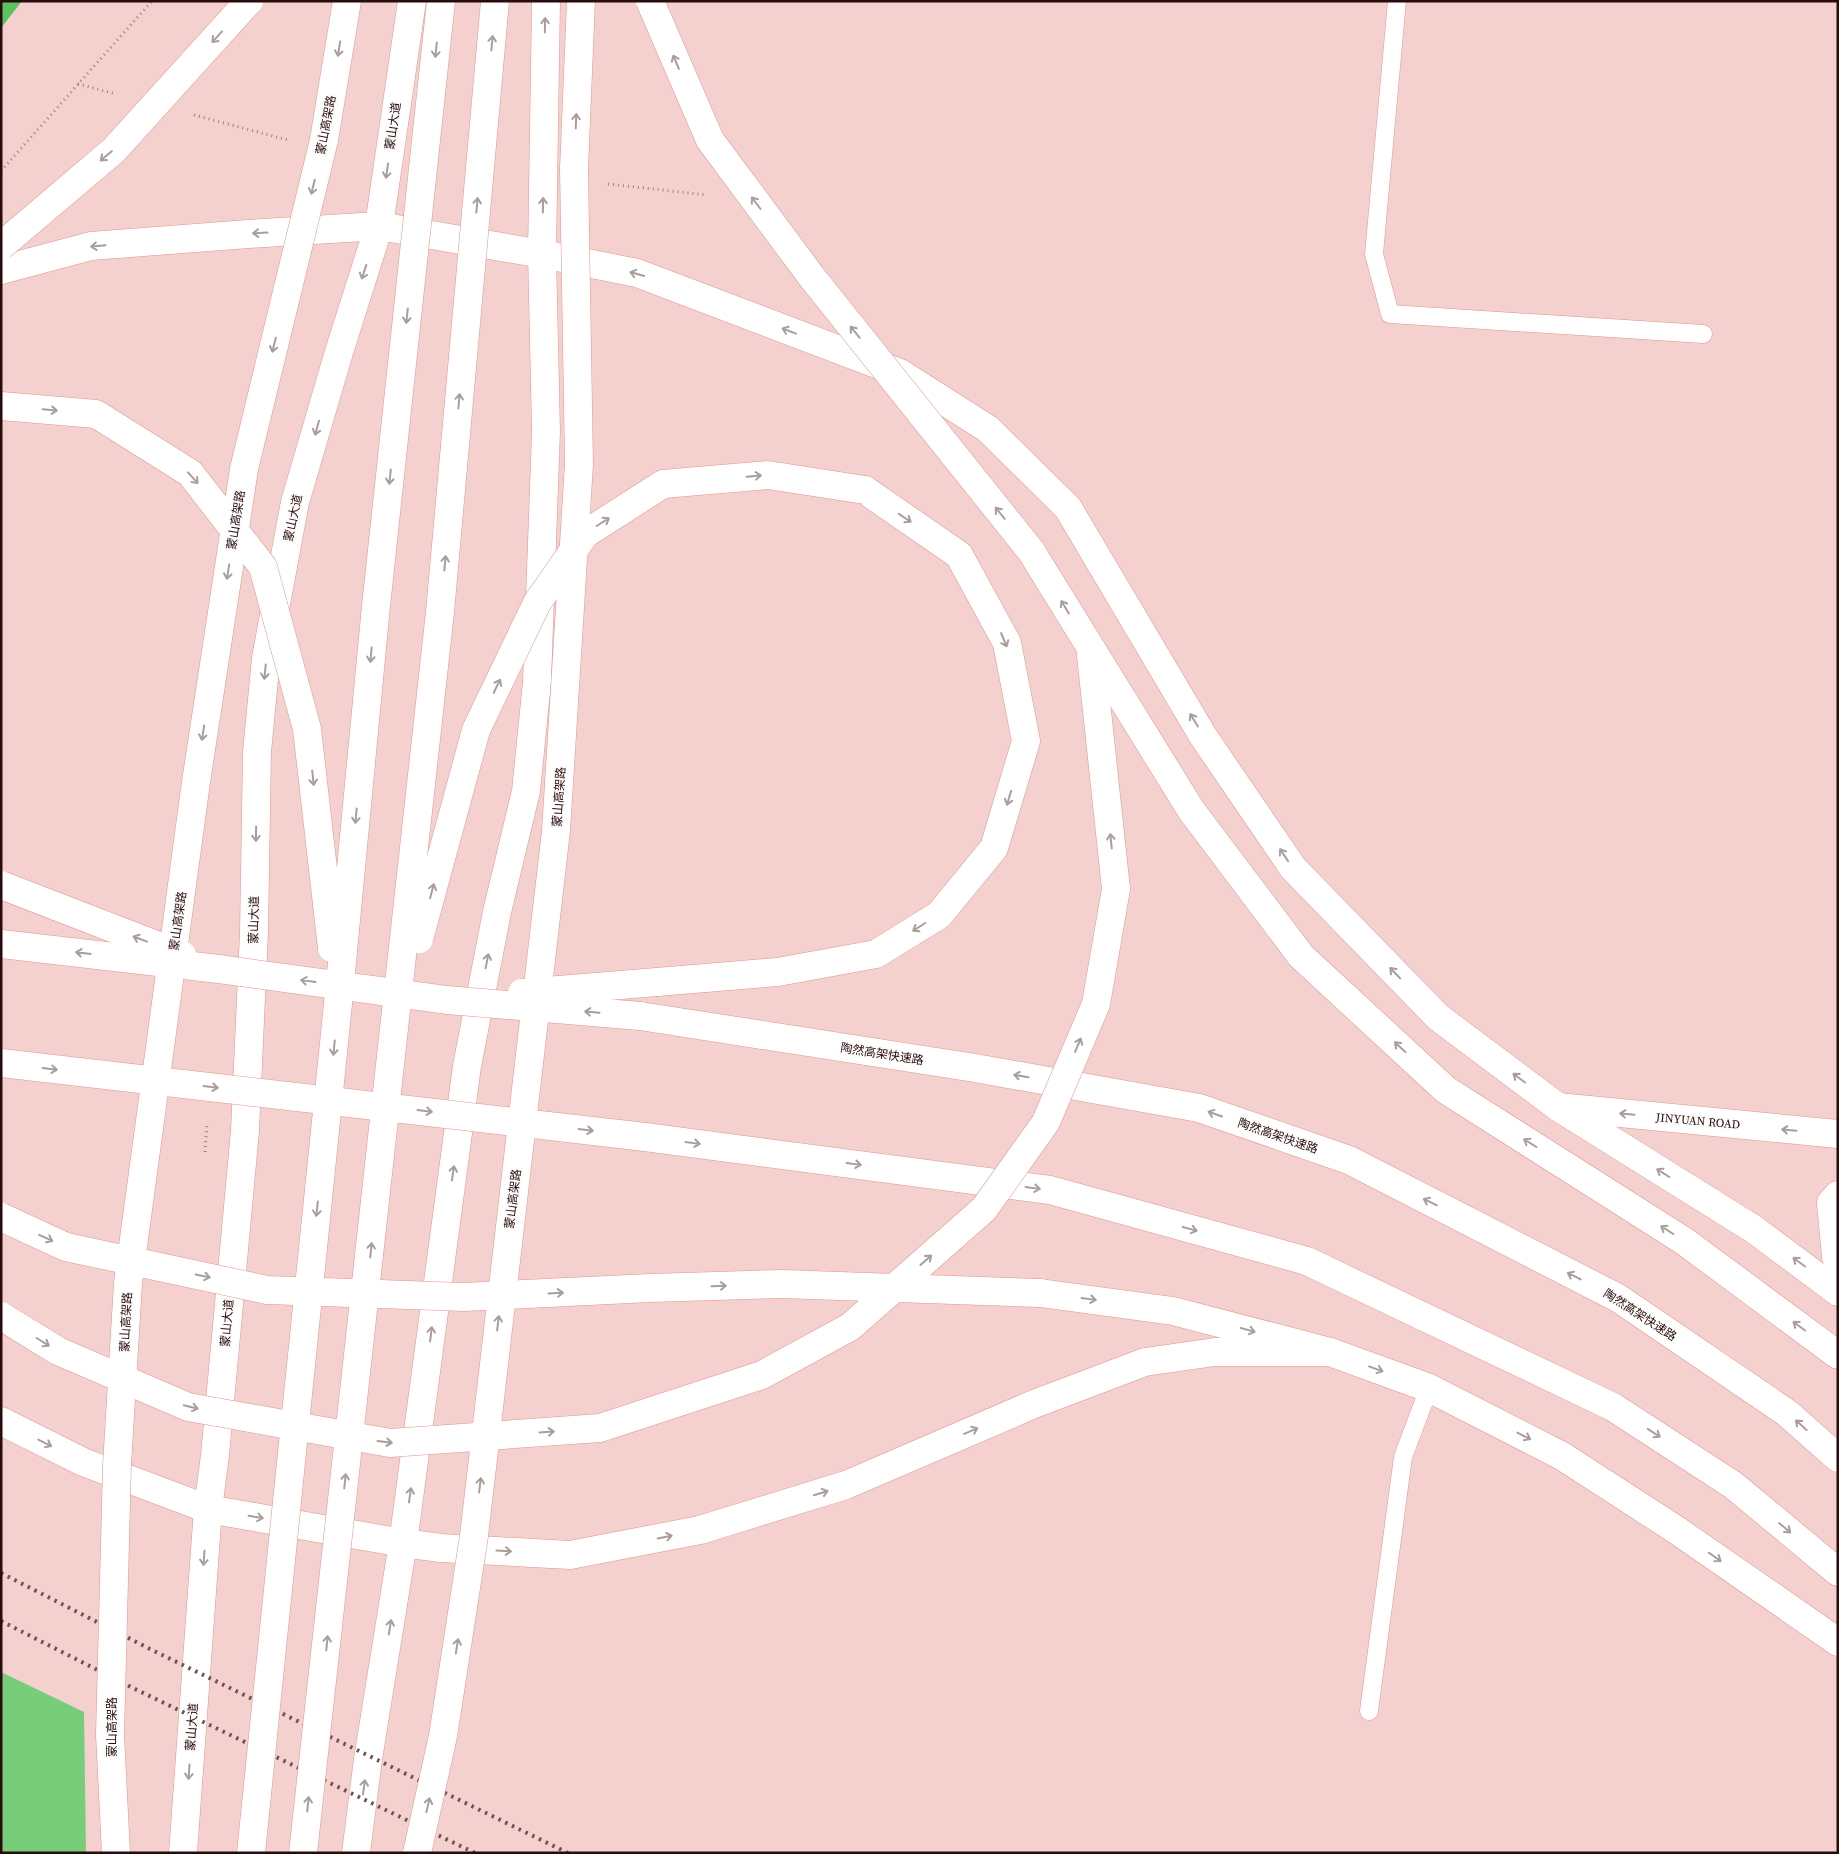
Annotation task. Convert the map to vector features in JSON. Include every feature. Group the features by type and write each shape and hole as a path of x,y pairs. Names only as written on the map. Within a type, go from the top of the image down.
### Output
{"main road":[{"path":"1,246 114,150 249,1"},
{"name":"蒙山高架路","path":"116,1853 110,1735 117,1465 128,1283 196,782 244,469 324,140 347,1"},
{"name":"蒙山大道","path":"183,1853 208,1509 216,1445 245,1131 254,932 257,752 266,658 295,502 338,352 379,226 412,1"},
{"path":"251,1853 338,1004 377,596 441,1"},
{"path":"303,1853 440,612 495,1"},
{"path":"356,1853 370,1750 404,1543 467,1066 497,912 526,791 538,682 546,431 542,254 546,1"},
{"name":"蒙山高架路","path":"417,1853 443,1736 474,1536 556,831 579,464 574,169 581,1"},
{"path":"650,1 710,140 811,276 1031,551 1191,810 1301,956 1446,1090 1684,1241 1838,1355"},
{"path":"1,270 90,246 379,226 542,254 637,273 900,373 988,429 1068,508 1203,736 1293,868 1438,1017 1558,1108 1755,1230 1838,1292"},
{"path":"1,406 96,414 190,473 263,567 307,729 338,1004"},
{"path":"1,944 218,969 447,1000 778,972 876,954 939,915 994,848 1026,741 1007,643 960,555 865,490 768,475 663,484 585,534 537,603 476,730 396,1023"},
{"path":"1,1316 58,1351 188,1407 390,1443 600,1428 762,1375 850,1327 984,1209 1046,1122 1096,1004 1116,889 1090,648"},
{"path":"1,885 218,969"},
{"name":"陶然高架快速路","path":"447,1000 640,1016 975,1068 1198,1108 1349,1160 1618,1298 1787,1413 1838,1458"},
{"path":"1,1063 645,1136 1050,1190 1307,1261 1613,1407 1733,1484 1838,1572"},
{"name":"JINYUAN ROAD","path":"1558,1108 1838,1134"},
{"path":"1838,1195 1831,1203 1836,1257 1838,1261"},
{"path":"1,1217 66,1247 267,1290 464,1297 782,1284 1040,1293 1174,1311 1330,1352 1429,1388 1562,1456 1675,1529 1838,1642"},
{"path":"1,1421 83,1462 208,1509 441,1548 570,1555 700,1530 846,1485 1034,1404 1145,1362 1216,1352 1330,1352"}],"lane":[{"path":"1397,1 1374,254 1390,314 1703,334"},
{"path":"1369,1711 1403,1457 1429,1388"}],"path":[{"path":"1,171 152,1"}],"green space":[{"path":"1,1 22,1 1,28"},
{"path":"1,1672 84,1712 86,1853 1,1853"}],"railway":[{"path":"1,1573 150,1649 568,1853"},
{"path":"1,1621 133,1688 475,1853"}]}
